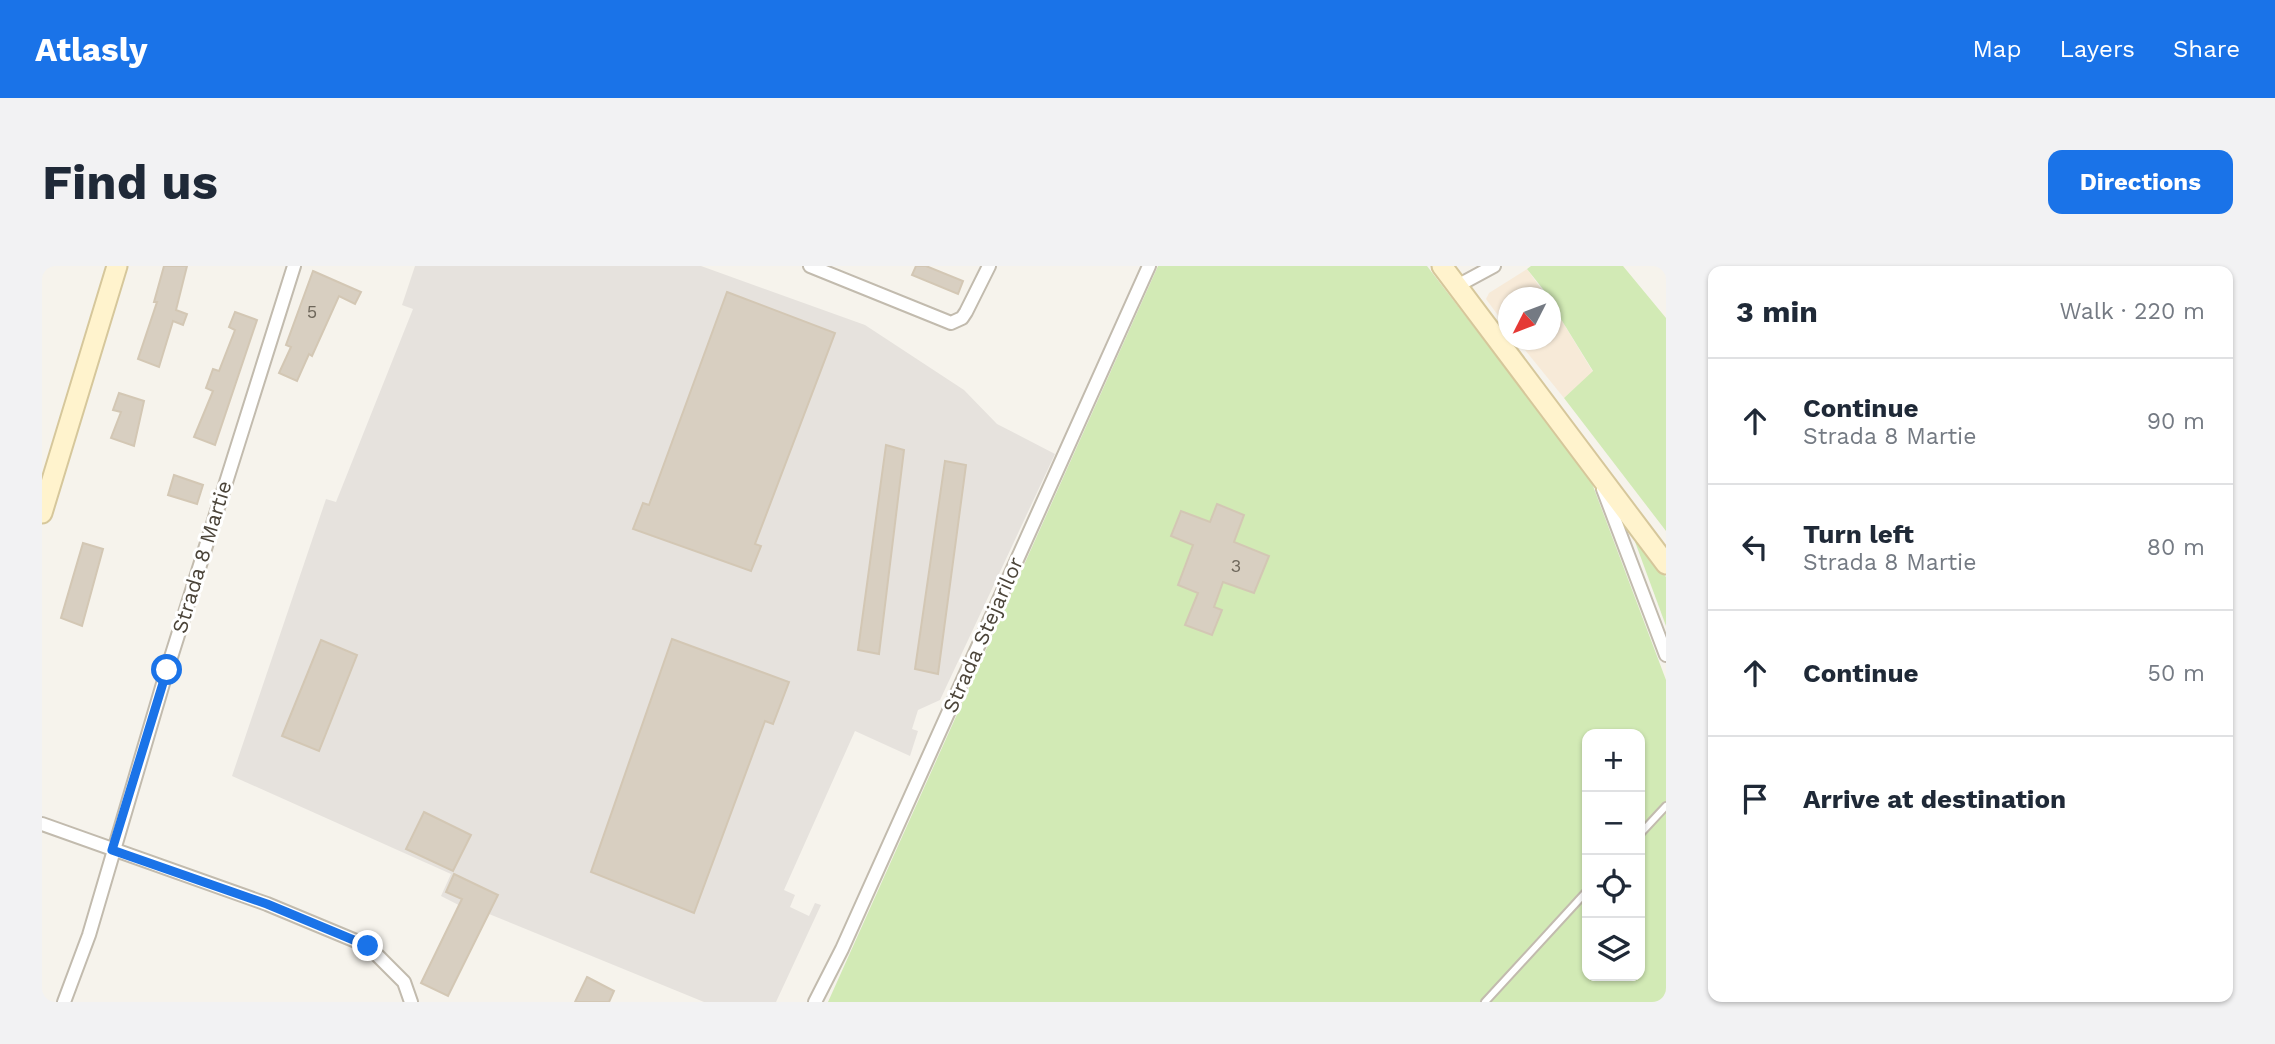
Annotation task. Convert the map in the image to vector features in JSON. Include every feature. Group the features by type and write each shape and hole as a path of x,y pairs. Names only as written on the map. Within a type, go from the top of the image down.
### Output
{"street":[{"path":"42,513 117,266"},
{"name":"Strada 8 Martie","path":"64,1002 89,935 112,850 294,266"},
{"path":"810,266 951,323 962,318 989,266"},
{"name":"Strada Stejarilor","path":"815,1002 842,949 1149,266"},
{"path":"1442,266 1542,395 1598,477 1666,564"},
{"path":"1457,286 1494,266"},
{"path":"1598,477 1666,655"},
{"path":"42,824 267,904 368,946 404,982 411,1002"}],"lane":[{"path":"1645,829 1666,806"},
{"path":"1485,1002 1582,896"}],"shaded area":[{"path":"415,266 701,266 865,325 964,390 997,424 1055,454 940,700 918,710 912,729 918,731 910,756 855,731 784,890 795,895 790,907 809,916 815,903 821,905 776,1002 704,1002 489,914 486,919 441,896 451,874 232,776 326,499 336,502 413,309 402,305"},
{"path":"1527,269 1540,287 1498,287"},
{"path":"1498,287 1498,315 1486,299 1489,293"},
{"path":"1561,319 1593,372 1564,398 1525,350 1561,350"}],"green space":[{"path":"1158,266 1427,266 1590,478 1666,680 1666,1002 828,1002"},
{"path":"1531,266 1623,266 1666,318 1666,531 1564,398 1593,371 1561,319 1561,287 1541,287 1527,269"},
{"path":"1634,539 1666,577 1666,626"}],"building":[{"path":"164,266 187,266 176,310 187,314 183,325 173,321 159,367 138,359 157,302 154,302"},
{"path":"916,266 926,266 963,281 958,294 912,275"},
{"path":"313,271 361,292 355,304 339,296 312,356 309,354 297,381 279,373 291,347 286,345"},
{"path":"727,292 835,333 755,544 761,546 751,571 633,529 643,503 649,505"},
{"path":"235,312 257,320 215,445 194,437 213,391 206,388 213,369 219,371 235,330 229,327"},
{"path":"119,393 144,401 134,446 111,438 121,412 113,410"},
{"path":"886,445 904,450 879,654 858,650"},
{"path":"945,461 966,465 938,674 915,669"},
{"path":"174,475 203,485 197,504 168,495"},
{"path":"1217,504 1244,515 1234,542 1269,556 1254,593 1223,582 1214,607 1222,610 1212,635 1185,625 1198,593 1178,585 1193,545 1171,536 1181,511 1210,522"},
{"path":"83,543 103,549 82,626 61,618"},
{"path":"672,639 789,682 773,724 765,721 694,913 591,872"},
{"path":"321,640 357,655 319,751 282,736"},
{"path":"424,812 471,835 453,871 406,849"},
{"path":"454,874 498,895 448,996 421,983 462,899 446,892"},
{"path":"587,977 614,991 609,1002 575,1002"}],"route":[{"path":"167,670 112,850 267,904 368,946"}]}
